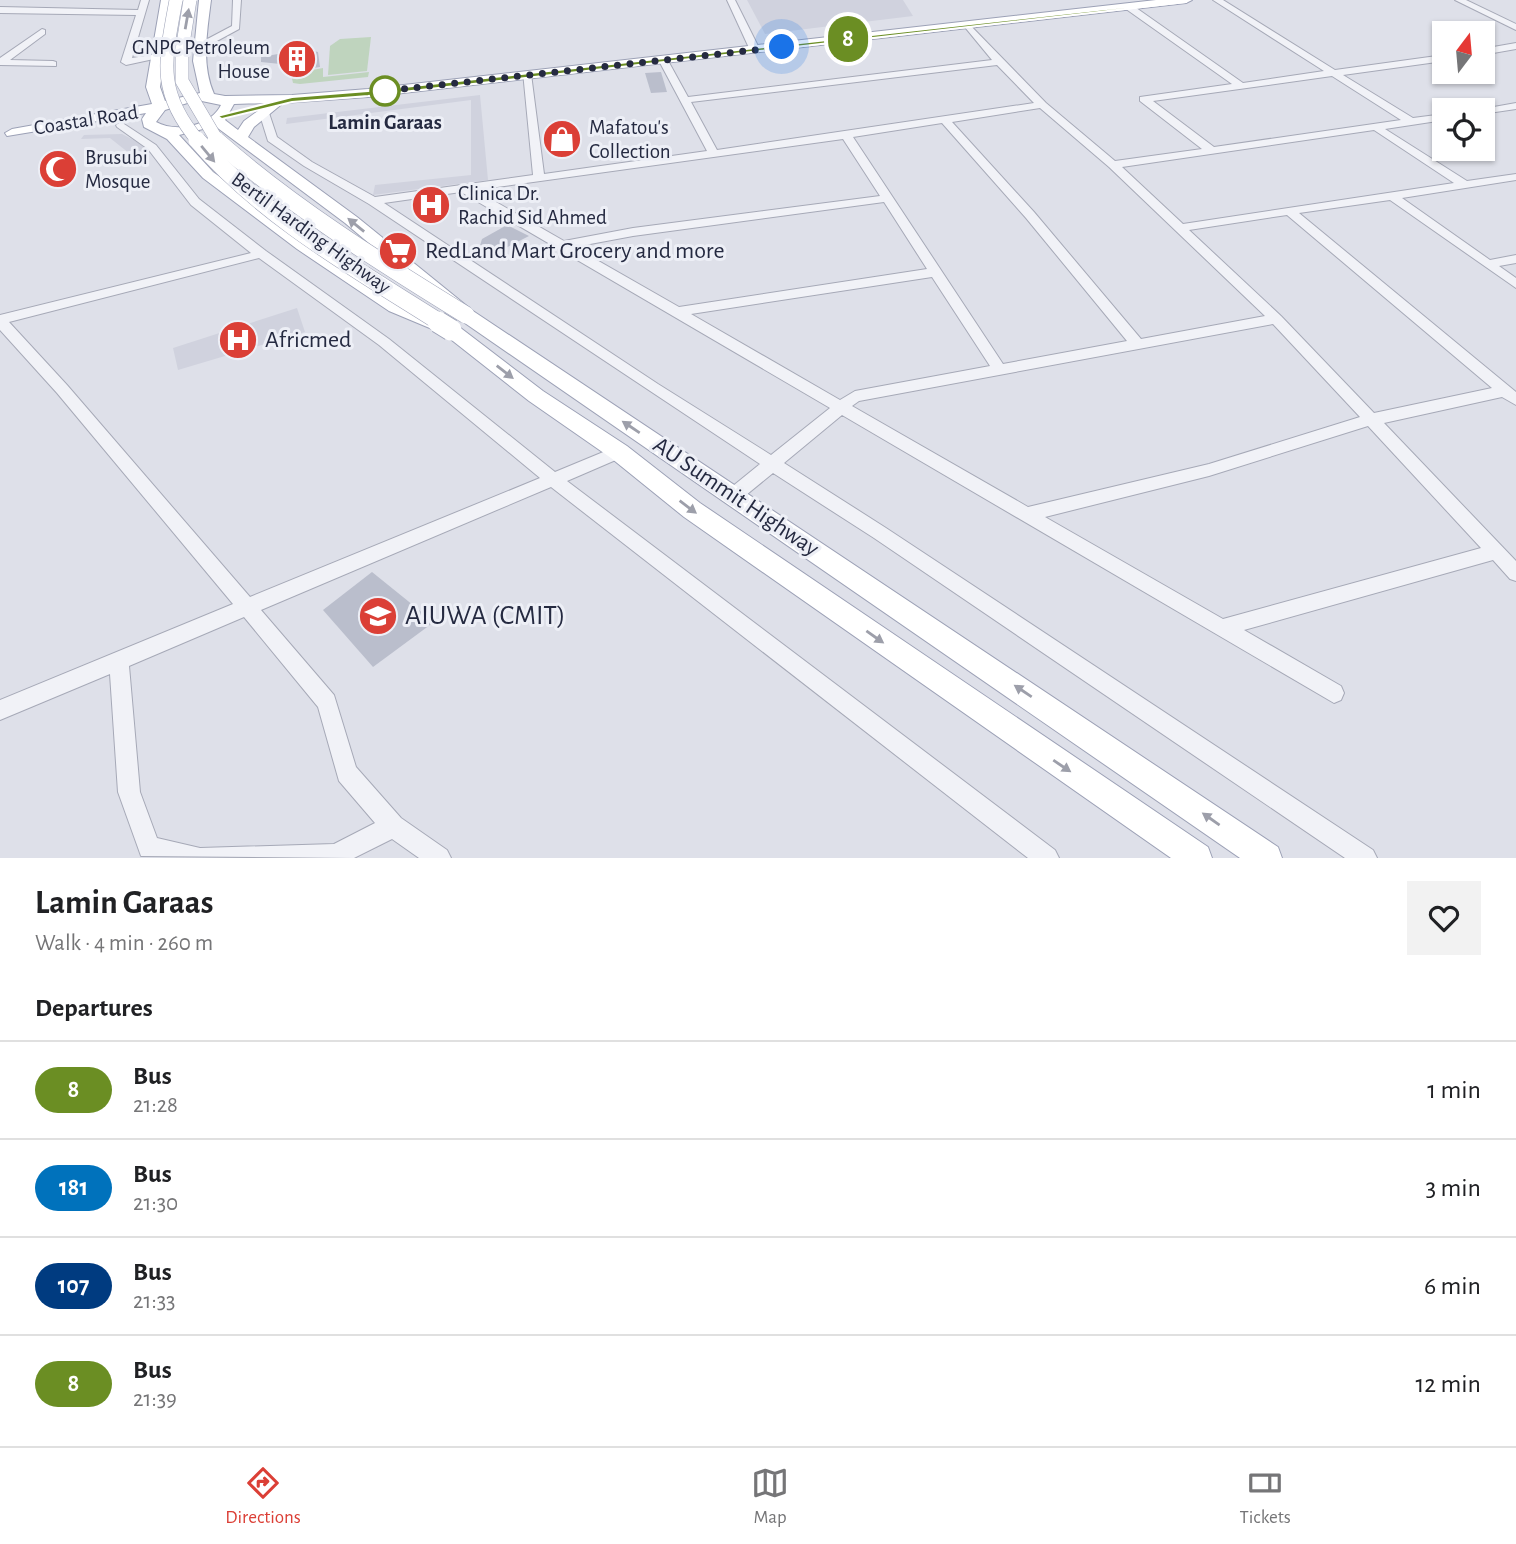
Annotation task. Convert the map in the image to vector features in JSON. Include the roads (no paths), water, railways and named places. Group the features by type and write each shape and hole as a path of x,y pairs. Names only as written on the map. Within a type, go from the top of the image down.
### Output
{"main road":[{"path":"156,127 149,119 160,107 153,87 167,0"},
{"name":"Bertil Harding Highway","path":"176,0 167,66 169,94 194,138 218,165 283,217 458,323"},
{"name":"Bertil Harding Highway","path":"190,0 182,50 182,81 214,138 249,169 373,257 458,323"},
{"path":"205,0 198,72 201,85 208,96 225,100 292,99 368,93 1186,0"},
{"path":"83,119 119,108 153,87"},
{"name":"Coastal Road","path":"6,134 208,96"},
{"path":"219,118 271,108 292,99"},
{"path":"219,118 227,110 225,100"},
{"path":"239,139 249,124 271,108"},
{"name":"AU Summit Highway","path":"219,118 239,139 351,220 536,396 619,452 692,510 1195,858"},
{"name":"Coastal Road","path":"6,134 121,125 188,130 219,118"},
{"name":"AU Summit Highway","path":"156,127 172,136 208,175 303,245 395,307 458,323 734,495 1267,858"}],"street":[{"path":"145,0 126,62 158,57"},
{"path":"201,46 236,27 237,0"},
{"path":"731,0 755,50"},
{"path":"1217,0 1411,122"},
{"path":"1461,1 1474,0"},
{"path":"1461,1 1516,27"},
{"path":"1129,7 1243,87"},
{"path":"0,10 141,13"},
{"path":"968,26 1042,105 1113,165 1276,319 1516,573"},
{"path":"3,60 41,32"},
{"path":"1495,50 1516,47"},
{"path":"663,59 714,154"},
{"path":"3,60 53,64"},
{"path":"1211,150 1144,99 1337,75 1432,60"},
{"path":"685,100 999,62"},
{"path":"526,74 539,177"},
{"path":"373,201 1042,105"},
{"path":"1495,109 1516,106"},
{"path":"271,108 272,139 308,164 373,201 1365,858"},
{"path":"1113,165 1432,119"},
{"path":"945,120 1030,215 1138,344"},
{"path":"121,125 152,147 195,202 261,254 384,342 555,481 1047,858"},
{"path":"1374,126 1465,185"},
{"path":"846,135 1000,370"},
{"path":"1180,228 1516,177"},
{"path":"464,189 1334,693"},
{"path":"1392,196 1516,284"},
{"path":"560,246 633,232 889,198"},
{"path":"1289,211 1511,396"},
{"path":"261,254 0,321 248,605 327,702 347,772 393,826 439,858"},
{"path":"1487,264 1516,259"},
{"path":"677,312 937,272"},
{"path":"734,495 855,396 1276,319"},
{"path":"1024,515 1209,470 1370,420 1511,396"},
{"path":"0,710 248,605 555,481 619,452"},
{"path":"1221,628 1495,552"},
{"path":"119,660 129,792 149,848 196,858"},
{"path":"205,858 336,855 393,826"}],"place":[{"name":"GNPC Petroleum House","path":"297,59"},
{"name":"Lamin Garaas","path":"385,91"},
{"name":"Mafatou's Collection","path":"562,139"},
{"name":"Brusubi Mosque","path":"58,169"},
{"name":"Clinica Dr. Rachid Sid Ahmed","path":"431,205"},
{"name":"RedLand Mart Grocery and more","path":"398,251"},
{"name":"Africmed","path":"238,340"},
{"name":"AIUWA (CMIT)","path":"378,616"}]}
